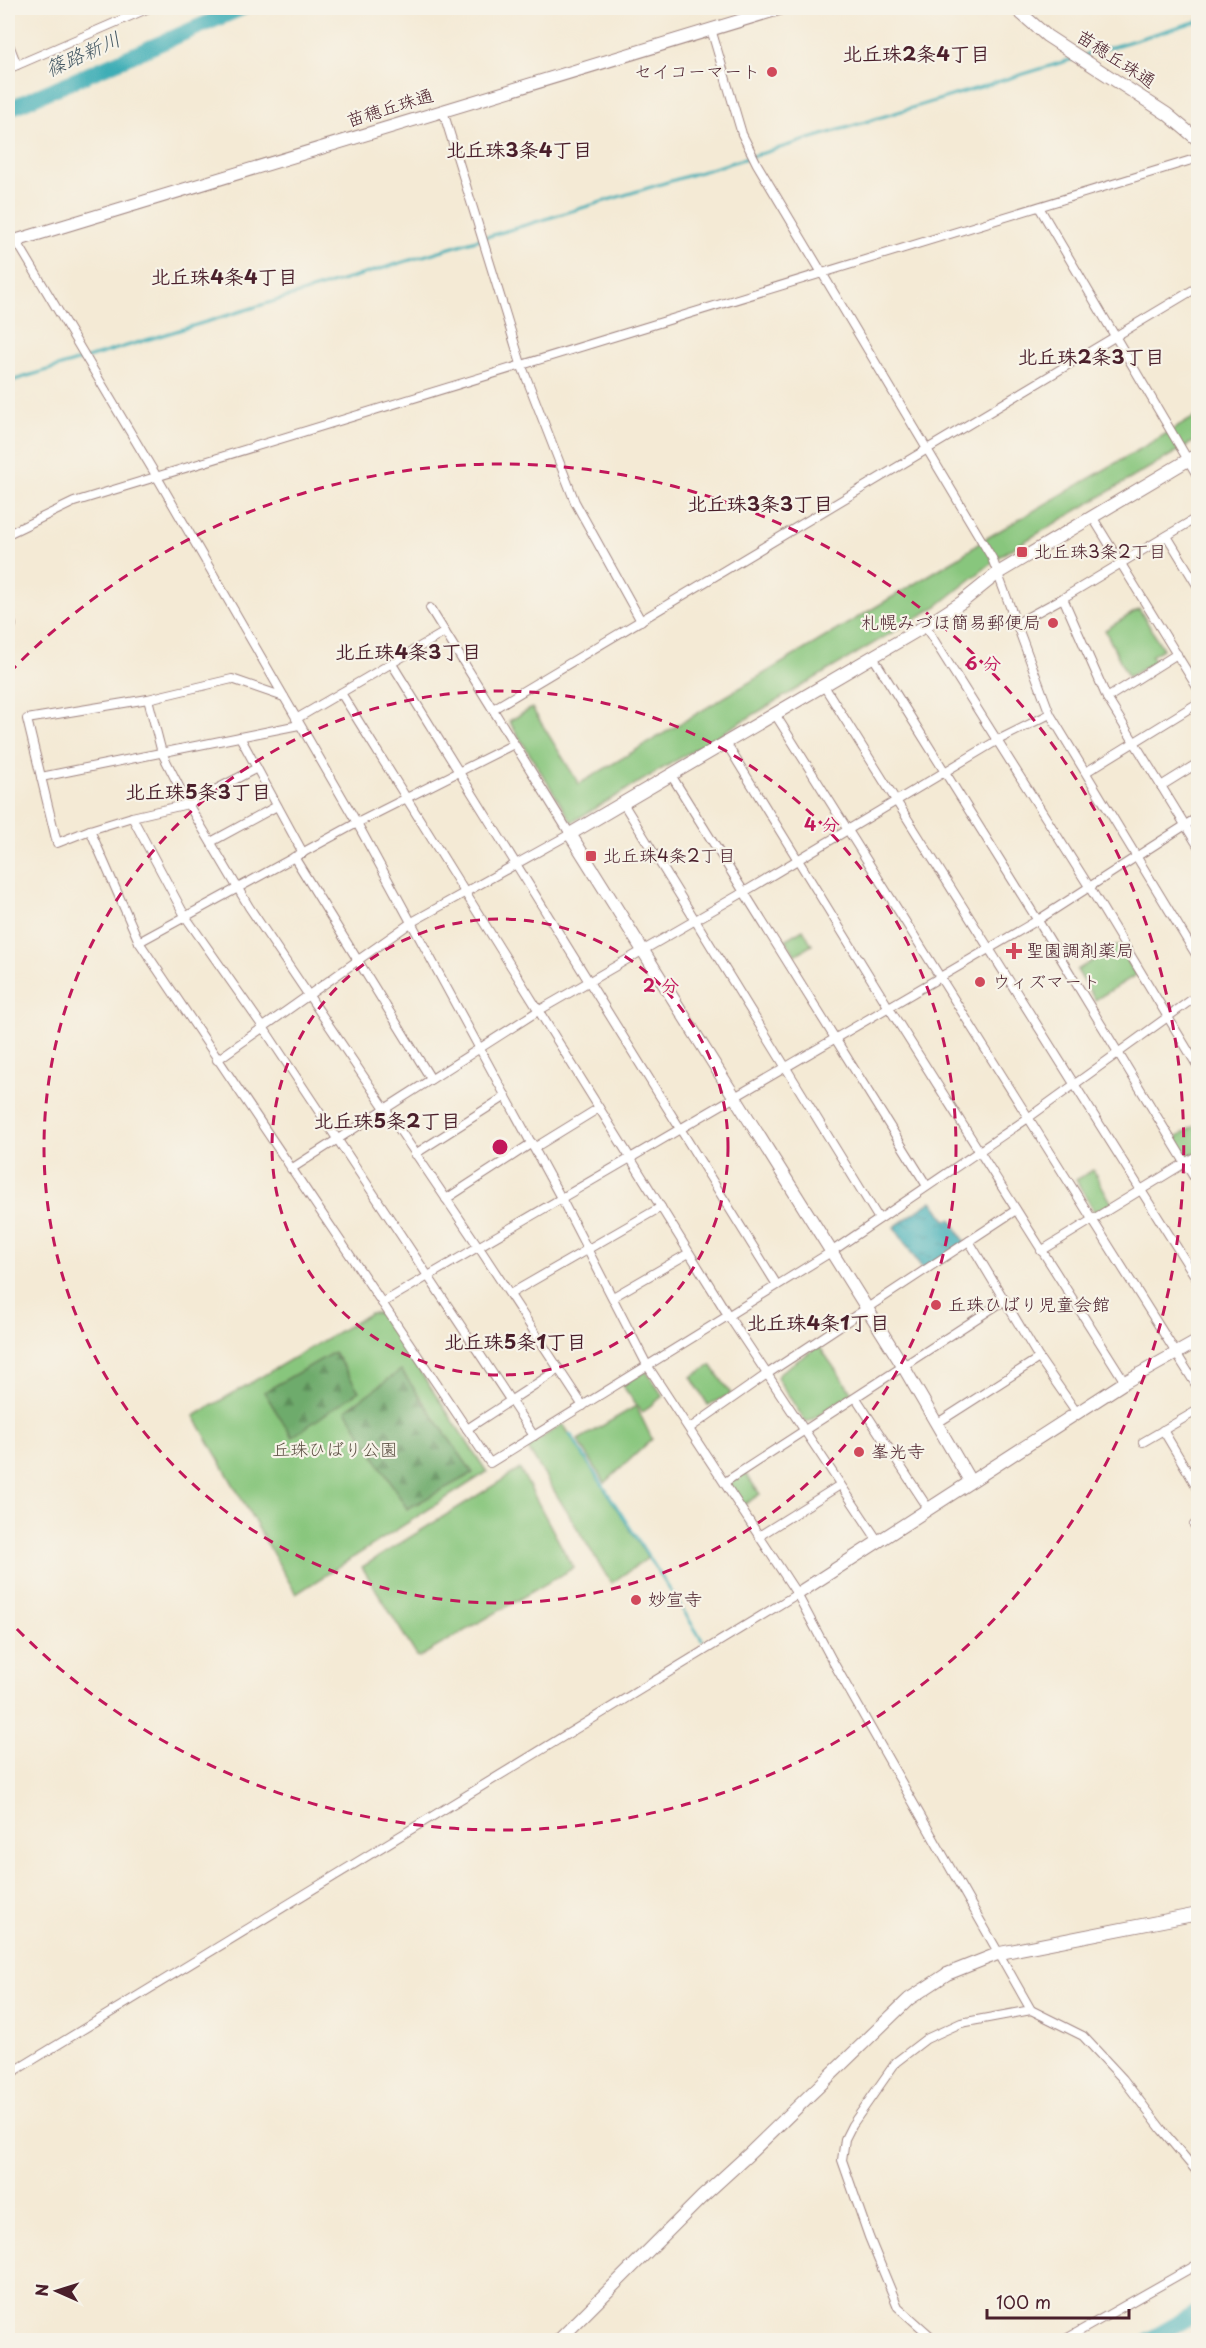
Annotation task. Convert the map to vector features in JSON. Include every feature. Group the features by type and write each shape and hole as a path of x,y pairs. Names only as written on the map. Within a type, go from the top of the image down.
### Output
{"street":[{"path":"8,69 138,10 149,8"},
{"name":"苗穂丘珠通","path":"12,241 782,8"},
{"name":"苗穂丘珠通","path":"1015,8 1047,36 1167,114 1198,140"},
{"path":"711,29 746,144 820,273 992,558 1050,714 1198,958"},
{"path":"8,42 17,65"},
{"path":"443,111 521,364 575,502 641,621"},
{"path":"8,534 74,502 1198,158"},
{"path":"1038,207 1114,338 1193,457 1198,477"},
{"path":"12,241 79,345 357,823 588,1248 647,1365 797,1594 832,1660 1031,2010 1083,2036 1123,2079 1198,2173"},
{"path":"493,709 1198,287"},
{"path":"217,1060 412,922 671,776 926,626 962,602 998,573 1193,457"},
{"path":"1093,518 1198,689"},
{"path":"1017,623 1198,518"},
{"path":"1167,536 1198,587"},
{"path":"1063,598 1107,698 1198,846"},
{"path":"430,608 903,1366 970,1481"},
{"path":"8,610 12,625 8,633"},
{"path":"926,626 1090,888 1198,1067"},
{"path":"41,777 240,737 297,722 445,632"},
{"path":"1107,698 1178,654"},
{"path":"873,657 1038,920 1198,1184"},
{"path":"392,664 777,1285"},
{"path":"257,768 188,804 132,817 57,843 27,719 148,699 232,679 284,697"},
{"path":"824,686 1198,1281"},
{"path":"342,693 728,1315 878,1541"},
{"path":"148,699 162,753 188,804 238,888 583,1406"},
{"path":"1086,772 1198,704"},
{"path":"775,714 1198,1388"},
{"path":"291,1169 538,1011 744,892 998,740 1050,714"},
{"path":"240,737 303,853"},
{"path":"726,743 889,1008 1125,1382"},
{"path":"139,942 357,823 514,744"},
{"path":"1161,786 1198,763"},
{"path":"671,776 927,1186"},
{"path":"623,803 879,1219"},
{"path":"211,842 277,806"},
{"path":"132,817 185,916 263,1027 534,1436"},
{"path":"382,1303 1038,920 1198,817"},
{"path":"90,830 139,942 490,1463 831,1252 1028,1118 1198,995"},
{"path":"294,857 430,1079"},
{"path":"415,1154 506,1096"},
{"path":"446,1199 599,1108"},
{"path":"1041,1251 1198,1155"},
{"path":"510,1294 661,1207"},
{"path":"690,1428 766,1374 1016,1210"},
{"path":"969,1241 1039,1358 1077,1413"},
{"path":"613,1297 689,1253"},
{"path":"725,1482 1005,1300"},
{"path":"8,2075 797,1594 1125,1382 1198,1341"},
{"path":"936,1424 1039,1358"},
{"path":"467,1429 559,1369"},
{"path":"856,1398 928,1508"},
{"path":"1143,1442 1198,1410"},
{"path":"1163,1431 1198,1489"},
{"path":"759,1536 840,1485"},
{"path":"559,2340 701,2198 909,1999 947,1974 1000,1953 1198,1914"},
{"path":"935,2340 898,2307 869,2237 842,2160 845,2139 852,2125 896,2062 926,2039 961,2023 1031,2010"},
{"path":"1064,2340 1198,2264"}],"green space":[{"path":"1198,415 1198,439 1003,554 937,606 572,822 509,721 532,708 579,784 956,559 987,538"},
{"path":"1139,609 1163,649 1151,656 1155,662 1128,677 1105,630"},
{"path":"803,929 812,945 795,955 786,939"},
{"path":"1118,945 1136,975 1095,1000 1077,970"},
{"path":"1194,1126 1198,1133 1198,1152 1187,1159 1175,1138"},
{"path":"1093,1170 1112,1204 1095,1213 1076,1180"},
{"name":"丘珠ひばり公園","path":"370,1313 381,1313 487,1472 296,1594 194,1416"},
{"path":"819,1346 852,1393 810,1421 805,1421 777,1378 779,1373"},
{"path":"334,1352 359,1391 292,1437 264,1392"},
{"path":"711,1365 731,1394 708,1405 691,1377"},
{"path":"401,1370 473,1473 407,1509 346,1410"},
{"path":"646,1371 663,1396 642,1412 622,1385"},
{"path":"636,1406 652,1439 605,1483 578,1440"},
{"path":"563,1424 648,1558 611,1583 527,1447"},
{"path":"520,1469 573,1568 418,1658 362,1567"},
{"path":"745,1473 760,1494 742,1506 727,1482"}],"water":[{"path":"932,1201 946,1220 951,1219 965,1242 923,1270 894,1227"}],"waterway":[{"name":"篠路新川","path":"8,109 242,8"},
{"path":"1085,55 1198,21"},
{"path":"8,382 1073,59"},
{"path":"570,1434 702,1640"},
{"path":"1149,2340 1198,2312"}],"place":[{"name":"セイコーマート","path":"772,72"},
{"name":"北丘珠3条2丁目","path":"1022,552"},
{"name":"札幌みづほ簡易郵便局","path":"1053,623"},
{"name":"北丘珠4条2丁目","path":"591,856"},
{"name":"聖園調剤薬局","path":"1014,951"},
{"name":"ウィズマート","path":"980,982"},
{"name":"丘珠ひばり児童会館","path":"936,1305"},
{"name":"峯光寺","path":"859,1452"},
{"name":"妙宣寺","path":"636,1600"}],"district":[{"name":"北丘珠2条4丁目","path":"916,54"},
{"name":"北丘珠3条4丁目","path":"519,150"},
{"name":"北丘珠4条4丁目","path":"224,277"},
{"name":"北丘珠2条3丁目","path":"1091,357"},
{"name":"北丘珠3条3丁目","path":"760,504"},
{"name":"北丘珠4条3丁目","path":"408,652"},
{"name":"北丘珠5条3丁目","path":"198,792"},
{"name":"北丘珠5条2丁目","path":"387,1121"},
{"name":"北丘珠4条1丁目","path":"818,1323"},
{"name":"北丘珠5条1丁目","path":"515,1342"}]}
